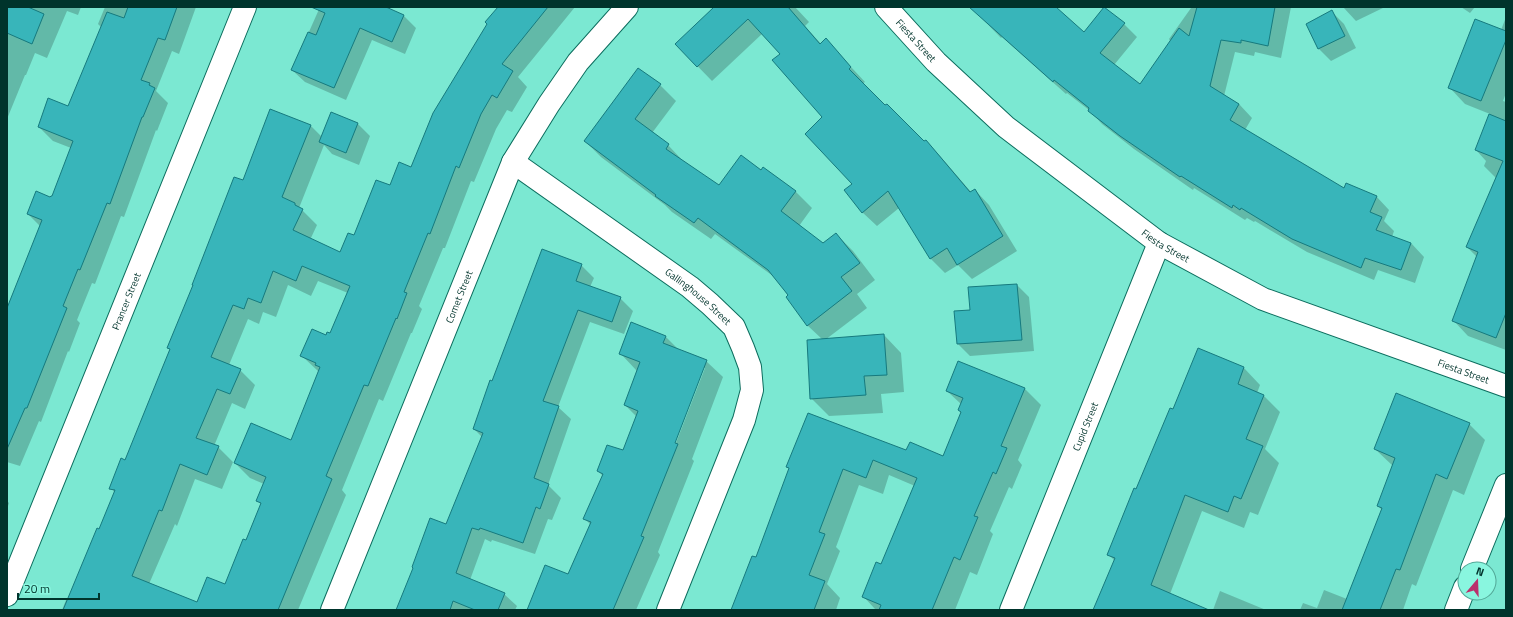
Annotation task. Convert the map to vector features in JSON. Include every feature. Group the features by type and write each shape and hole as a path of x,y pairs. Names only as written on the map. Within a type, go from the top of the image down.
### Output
{"street":[{"name":"Prancer Street","path":"7,595 245,7"},
{"name":"Comet Street","path":"332,610 513,162 548,104 578,62 627,7"},
{"name":"Fiesta Street","path":"886,7 936,62 1006,127 1159,243 1263,299 1506,386"},
{"name":"Gallinghouse Street","path":"513,162 690,287 710,304 734,327 750,367 752,390 744,420 668,610"},
{"name":"Cupid Street","path":"1011,610 1159,243"},
{"path":"1475,561 1506,485"}],"building":[{"path":"7,7 28,7 44,14 32,44 7,33"},
{"path":"128,7 177,7 165,40 158,38 141,80 150,83 149,85 155,88 142,117 110,204 107,203 80,270 78,269 63,306 67,308 27,408 25,408 7,449 7,308 42,220 27,214 36,191 50,197 52,196 73,141 38,127 48,98 68,106 107,12 124,18"},
{"path":"311,7 386,7 404,15 392,42 360,28 334,88 291,70 308,32 316,35 325,13"},
{"path":"498,7 548,7 502,64 513,71 497,98 492,95 481,114 459,168 456,166 430,234 428,233 404,292 407,293 397,319 396,318 368,386 364,385 326,476 332,479 278,610 63,610 97,528 99,529 115,490 109,489 121,458 125,460 170,349 167,348 193,285 234,177 243,180 270,109 311,125 282,197 295,203 295,205 303,209 293,230 340,252 348,233 354,235 376,180 390,185 399,162 411,167 433,113 487,24 485,22","holes":["302,266 350,286 330,333 327,332 326,335 312,329 300,356 316,363 315,365 320,367 291,440 251,423 234,463 266,477 256,501 261,503 246,540 243,539 225,584 207,577 197,602 132,576 159,510 162,511 180,464 207,475 219,446 196,438 217,389 230,394 241,369 211,357 233,305 244,309 248,298 261,303 273,271 296,281"]},
{"path":"714,7 788,7 820,44 826,38 851,67 849,69 924,141 926,140 970,192 975,189 1003,236 957,265 947,248 930,259 888,191 862,213 844,190 852,184 805,134 822,117 772,60 780,54 748,19 697,67 675,44"},
{"path":"969,7 1056,7 1084,32 1104,7 1125,23 1100,53 1140,84 1179,28 1189,36 1197,7 1275,7 1268,46 1241,40 1241,43 1221,40 1210,86 1239,104 1230,120 1344,188 1346,183 1377,196 1370,212 1382,217 1376,230 1411,243 1401,270 1365,258 1361,268 1292,239 1241,208 1240,210 1233,205 1232,208 1181,176 1180,177 1120,136 1088,111 1089,108 1054,80 1053,82"},
{"path":"1332,10 1345,36 1318,49 1306,24"},
{"path":"1475,19 1506,31 1506,40 1481,101 1448,88"},
{"path":"638,68 661,84 635,119 669,144 666,149 719,185 741,155 761,170 763,167 796,191 781,211 823,243 836,233 860,263 841,277 852,291 807,326 786,297 788,295 768,270 698,218 694,223 655,196 656,195 584,141"},
{"path":"331,112 358,123 346,153 319,142"},
{"path":"1489,114 1506,121 1506,313 1496,338 1452,321 1478,252 1466,247 1503,161 1475,150"},
{"path":"542,249 582,264 576,281 621,297 612,322 578,310 543,401 559,406 534,478 549,484 540,509 536,507 523,543 480,528 479,530 472,528 456,573 505,593 498,610 475,610 453,601 450,610 396,610 413,568 412,567 430,518 446,524 483,433 473,429 490,380 492,381"},
{"path":"1017,284 1022,340 957,344 954,311 970,310 968,287"},
{"path":"631,322 666,336 663,343 707,360 675,443 678,444 641,536 644,537 613,610 527,610 545,565 568,574 591,522 583,519 603,474 597,471 607,445 623,450 638,411 624,405 640,362 619,354"},
{"path":"884,334 887,375 864,376 866,395 810,399 807,340"},
{"path":"1198,348 1244,367 1238,384 1264,395 1246,439 1263,446 1241,499 1234,496 1228,512 1185,495 1151,585 1209,610 1093,610 1115,558 1107,555 1134,488 1136,489 1170,408 1173,409"},
{"path":"958,361 1025,388 1001,446 1007,448 996,474 993,472 974,516 978,517 960,560 954,557 932,610 879,610 881,605 862,597 876,562 881,564 917,478 873,460 866,478 843,469 819,532 825,534 809,575 825,581 814,610 731,610 752,556 756,557 789,468 786,467 808,413 906,450 910,442 943,456 961,412 958,410 963,398 946,391"},
{"path":"1396,393 1470,423 1447,479 1436,474 1400,570 1396,569 1380,610 1342,610 1382,508 1377,506 1395,458 1374,449"}]}
